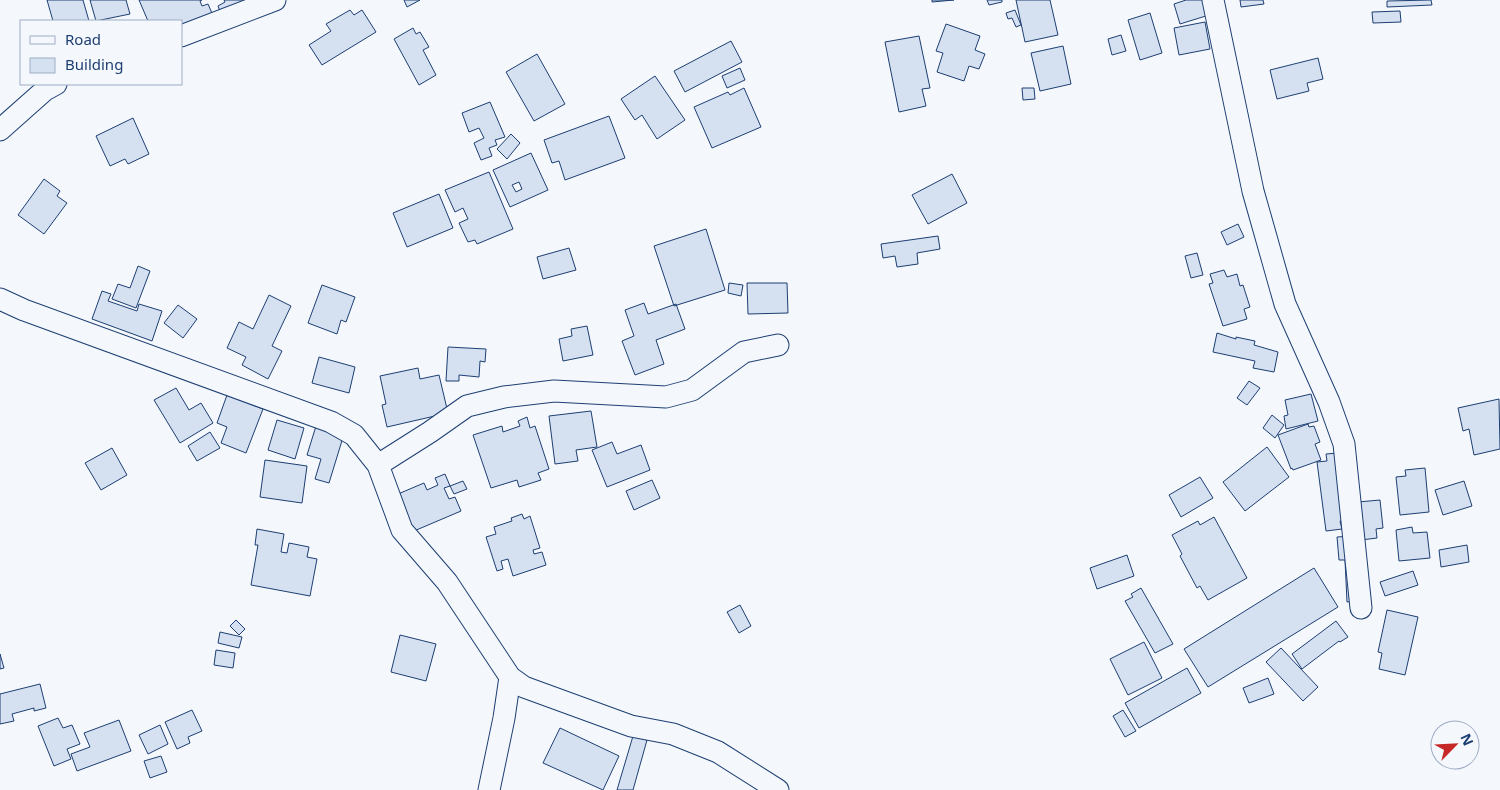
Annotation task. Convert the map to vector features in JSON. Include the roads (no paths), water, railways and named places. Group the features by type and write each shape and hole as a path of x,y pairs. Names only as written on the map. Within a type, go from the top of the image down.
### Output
{"street":[{"path":"182,36 275,0"},
{"path":"1213,0 1253,191 1285,304 1329,402 1344,444 1361,608"},
{"path":"0,130 45,90 54,85"},
{"path":"0,299 24,310 331,422 354,435 378,465 402,530 447,582 510,677 524,687 631,726 673,734 718,752 778,790"},
{"path":"378,465 467,406 504,397 554,391 666,397 692,390 744,352 778,345"},
{"path":"489,790 510,677"}]}
